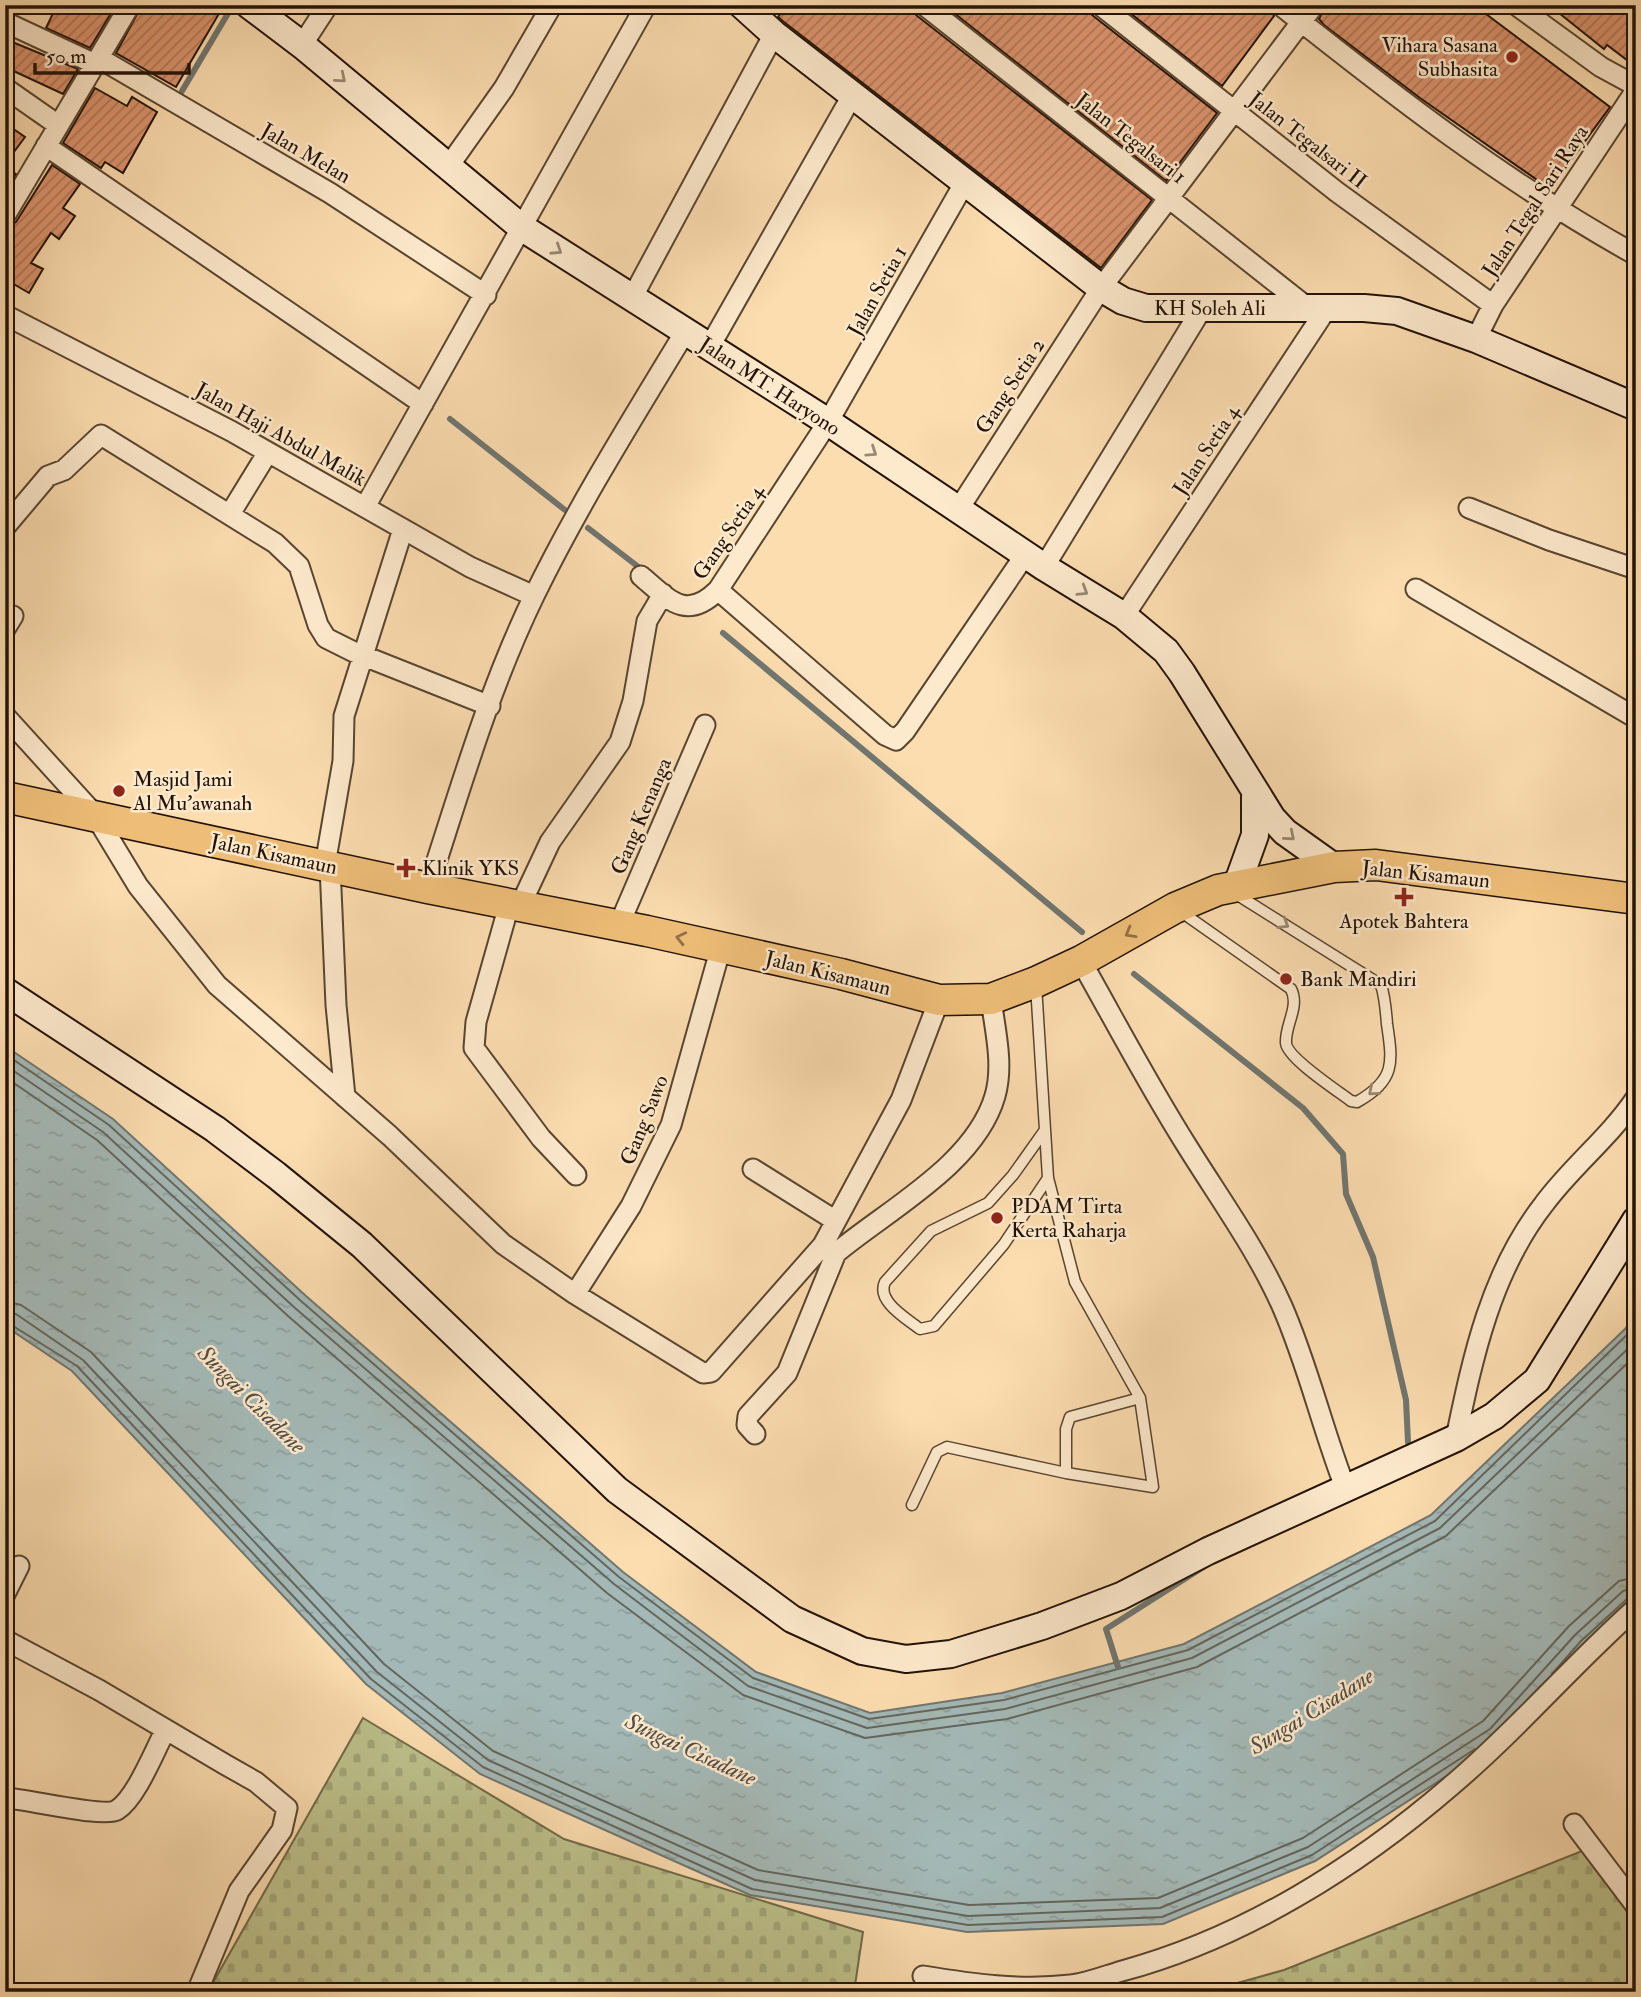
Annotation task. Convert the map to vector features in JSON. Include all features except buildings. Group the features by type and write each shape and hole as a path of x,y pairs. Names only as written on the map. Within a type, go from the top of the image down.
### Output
{"main road":[{"name":"Jalan Kisamaun","path":"5,797 428,888 721,947 939,1000 991,999 1081,961 1175,908 1231,886 1334,867 1376,866 1636,899"}],"street":[{"path":"5,216 130,5"},
{"name":"Jalan MT. Haryono","path":"249,5 302,45 521,227 828,422 1034,561 1124,616 1166,651 1231,751 1255,796 1284,832 1334,867"},
{"path":"302,45 328,5"},
{"path":"448,167 504,88 552,5"},
{"path":"365,507 646,5"},
{"name":"Jalan Tegalsari 1","path":"924,5 1317,308"},
{"name":"Jalan Tegalsari II","path":"1100,5 1337,192 1493,305"},
{"path":"1280,5 1429,123 1556,211 1636,255"},
{"name":"Gang Setia 2","path":"958,510 1101,288 1314,5"},
{"path":"1516,5 1601,67 1636,88"},
{"name":"KH Soleh Ali","path":"753,9 774,34 1101,288 1137,307 1397,311 1476,339 1636,407"},
{"name":"Jalan Melan","path":"5,22 97,61 172,100 330,192 486,295"},
{"path":"632,298 774,34"},
{"path":"5,88 58,125"},
{"name":"Jalan Tegal Sari Raya","path":"1476,339 1493,305 1636,88"},
{"path":"710,346 853,94"},
{"path":"46,146 424,404"},
{"name":"Jalan Setia 1","path":"828,422 965,182"},
{"name":"Jalan Setia 4","path":"1124,616 1317,308"},
{"path":"718,590 885,735 896,740 1034,561 1201,310"},
{"name":"Jalan Haji Abdul Malik","path":"5,315 159,392 470,567 534,596"},
{"path":"428,888 490,706 534,596 588,495 685,332"},
{"name":"Gang Setia 4","path":"641,576 673,603 687,607 698,605 718,590 828,422"},
{"path":"5,527 48,476 64,470 101,435 275,543 299,566 318,625 326,638 490,706"},
{"path":"230,514 268,452"},
{"path":"1469,508 1549,540 1636,569"},
{"path":"345,1097 336,1005 328,865 343,761 344,716 403,529"},
{"path":"1416,589 1636,718"},
{"path":"576,1175 545,1143 474,1048 476,1022 515,906 550,842 620,742 633,701 647,621 663,594"},
{"path":"5,716 95,815 138,886 204,972 345,1097 503,1244 575,1294 696,1371 707,1374 829,1249 935,1177 957,1155 981,1123 997,1086 998,1061 991,999"},
{"name":"Gang Kenanga","path":"619,925 705,725"},
{"name":"Jalan MT. Haryono","path":"1231,886 1255,835 1255,796"},
{"name":"Gang Sawo","path":"575,1294 631,1206 671,1125 721,947"},
{"path":"1081,961 1185,1144 1257,1256 1300,1353 1322,1428 1345,1488"},
{"path":"5,991 215,1129 362,1245 617,1490 792,1619 862,1651 906,1659 951,1654 997,1642 1121,1596 1208,1551 1456,1438 1494,1416 1537,1380 1636,1220"},
{"path":"755,1434 747,1425 748,1416 787,1373 836,1221 901,1100 939,1000"},
{"path":"1456,1438 1470,1371 1492,1298 1525,1229 1563,1180 1613,1130 1636,1098"},
{"path":"753,1169 836,1221"},
{"path":"5,1594 19,1566"},
{"path":"923,1976 999,1988 1072,1985 1174,1957 1232,1931 1329,1876 1404,1824 1453,1785 1636,1608"},
{"path":"5,1640 99,1690 164,1731 256,1782 287,1808 282,1830 239,1891 197,1992"},
{"path":"5,1798 36,1800 101,1813 117,1810 129,1798 164,1731"},
{"path":"1574,1824 1636,1906"}],"lane":[{"path":"1175,908 1291,989 1294,1003 1286,1044 1293,1056 1351,1101 1357,1102 1369,1095 1387,1076 1392,1059 1381,985 1231,886"},
{"path":"912,1505 937,1452 947,1447 1066,1473 1153,1487 1140,1398 1075,1282 1048,1178 1036,982"},
{"path":"1045,1130 1013,1175 988,1203 931,1231 885,1282 881,1289 884,1297 920,1329 934,1326 1004,1244 1048,1178"},
{"path":"1066,1473 1066,1429 1070,1418 1140,1398"}],"green space":[{"path":"363,1718 564,1839 863,1932 854,1992 211,1992 214,1981"},
{"path":"1592,1847 1636,1911 1636,1992 1205,1992 1284,1970"}],"water":[{"name":"Sungai Cisadane","path":"5,1046 113,1119 306,1296 623,1572 756,1672 870,1713 1002,1693 1184,1644 1431,1515 1625,1329 1636,1314 1636,1601 1501,1741 1315,1861 1163,1924 967,1932 750,1895 480,1774 366,1684 72,1371 5,1326"}],"waterway":[{"path":"182,91 230,10"},
{"path":"450,419 565,510"},
{"path":"588,528 645,572"},
{"path":"723,633 1082,932"},
{"path":"1134,974 1303,1108 1343,1154 1346,1194 1373,1257 1406,1400 1408,1442"},
{"path":"1118,1667 1106,1629 1205,1566"}],"place":[{"name":"Vihara Sasana Subhasita","path":"1512,57"},
{"name":"Masjid Jami Al Mu’awanah","path":"119,791"},
{"name":"Klinik YKS","path":"406,868"},
{"name":"Apotek Bahtera","path":"1404,897"},
{"name":"Bank Mandiri","path":"1286,979"},
{"name":"PDAM Tirta Kerta Raharja","path":"997,1218"}]}
